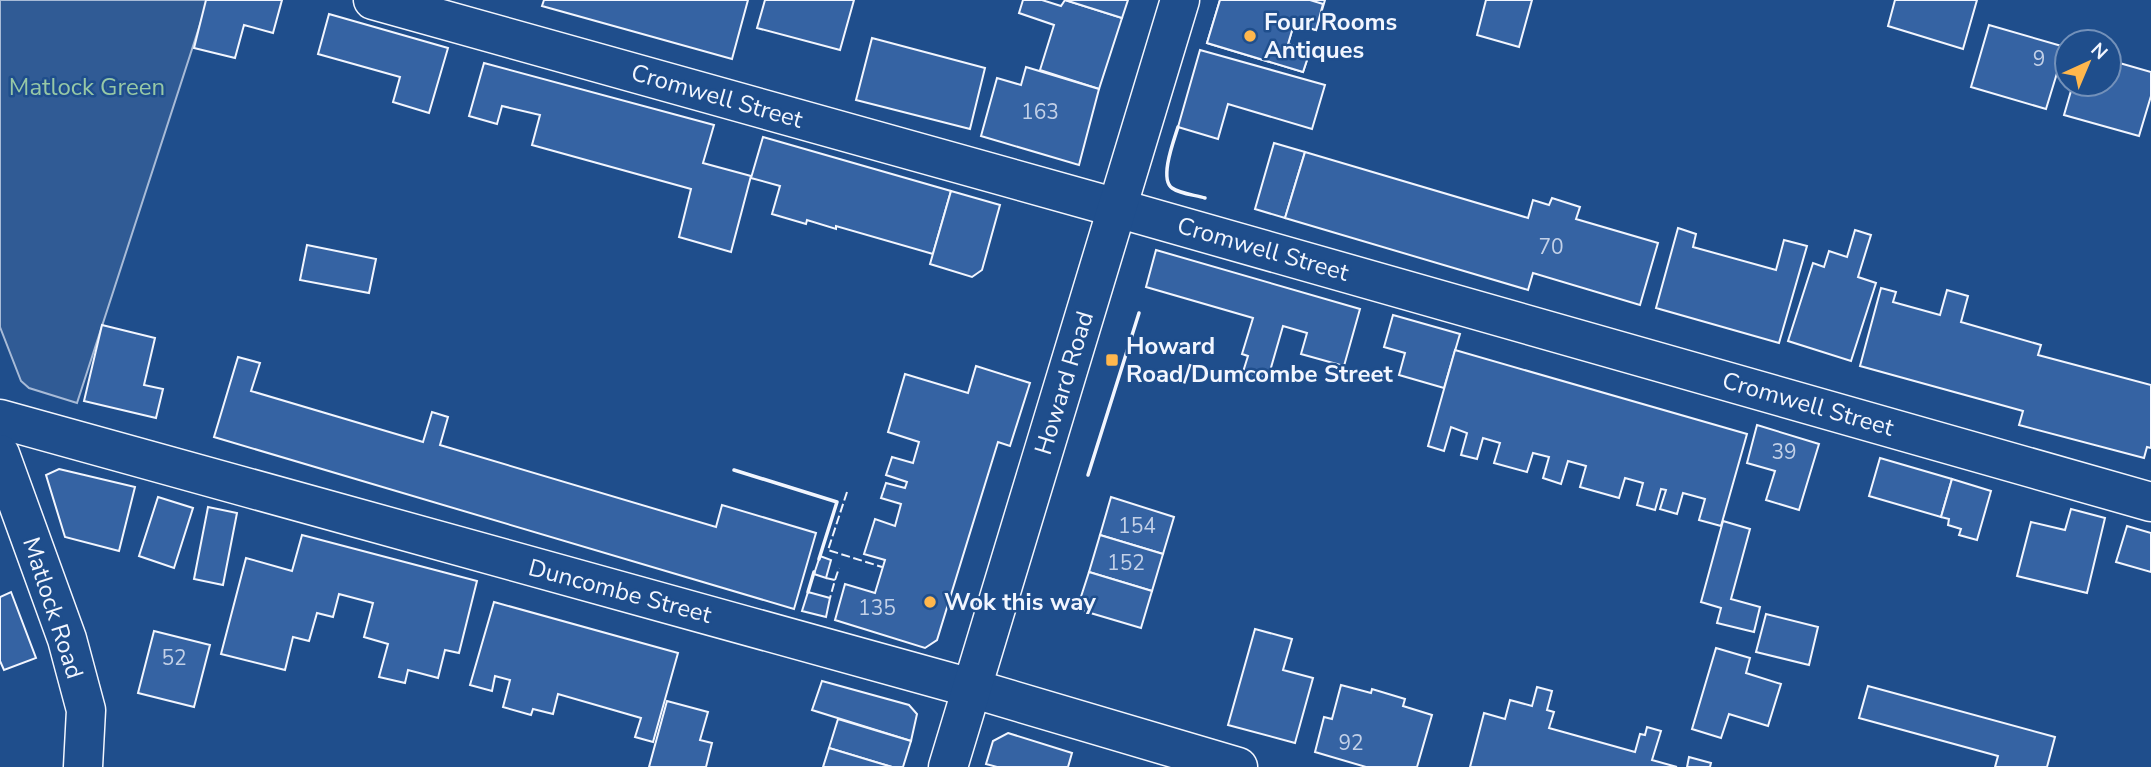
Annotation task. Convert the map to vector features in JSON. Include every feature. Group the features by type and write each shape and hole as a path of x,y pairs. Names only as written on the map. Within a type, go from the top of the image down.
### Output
{"street":[{"name":"Cromwell Street","path":"373,0 2151,502"},
{"name":"Howard Road","path":"948,767 1180,0"},
{"name":"Duncombe Street","path":"0,419 971,688 1238,767"},
{"name":"Matlock Road","path":"0,454 67,639 86,710 83,767"}],"green space":[{"name":"Matlock Green","path":"0,0 208,0 77,403 29,388 21,381 0,327"}],"building":[{"path":"206,0 282,0 273,33 244,25 235,58 194,48"},
{"path":"544,0 748,0 732,59 542,6"},
{"path":"765,0 854,0 840,50 757,28"},
{"path":"1023,0 1042,0 1061,6 1065,0 1122,18 1099,89 1040,70 1054,25 1019,13"},
{"path":"1065,0 1128,0 1122,18"},
{"name":"Four Rooms Antiques","path":"1220,0 1325,0 1316,30 1294,24 1288,44 1310,51 1303,72 1207,43"},
{"name":"Four Rooms Antiques","path":"1220,0 1310,0 1323,4 1316,30 1294,24 1288,44 1310,51 1303,72 1207,43"},
{"path":"1486,0 1532,0 1519,47 1477,35"},
{"path":"1895,0 1977,0 1963,49 1888,26"},
{"path":"329,14 448,48 429,113 393,102 400,77 318,54"},
{"path":"1989,25 2053,44 2053,86 2046,109 1971,87"},
{"path":"872,38 985,68 970,129 856,100"},
{"path":"1200,50 1325,85 1312,129 1228,104 1218,139 1178,127"},
{"path":"484,63 714,125 703,163 751,176 731,252 679,237 691,189 532,145 540,115 502,106 497,124 469,116"},
{"path":"2123,64 2151,72 2151,96 2139,136 2064,115 2069,98 2123,98"},
{"path":"1026,67 1099,89 1079,165 981,136 997,78 1021,85"},
{"path":"763,137 951,191 933,254 836,226 836,229 807,220 806,224 772,214 780,186 751,178"},
{"path":"1274,143 1305,152 1285,218 1255,209"},
{"path":"1305,152 1528,218 1533,200 1549,205 1552,198 1580,207 1576,219 1658,243 1640,305 1533,273 1528,290 1285,218"},
{"path":"951,191 1000,205 982,270 972,277 930,264"},
{"path":"1678,228 1696,234 1693,247 1776,270 1784,240 1807,246 1779,343 1656,308"},
{"path":"1855,230 1871,235 1858,277 1876,283 1851,361 1788,341 1813,263 1824,267 1829,251 1847,257"},
{"path":"307,245 376,259 369,293 300,280"},
{"path":"1156,250 1360,309 1344,366 1301,354 1307,333 1283,326 1268,378 1243,372 1248,356 1242,354 1253,318 1146,287"},
{"path":"1881,288 1896,292 1893,302 1940,315 1947,290 1968,296 1961,322 2041,345 2038,355 2151,385 2151,448 2147,447 2144,458 2019,425 2023,411 1860,366"},
{"path":"1393,315 1460,334 1444,388 1399,375 1405,353 1384,347"},
{"path":"102,325 155,338 144,385 163,389 156,418 84,401"},
{"path":"1455,350 1747,434 1721,526 1699,520 1705,499 1683,493 1677,514 1660,509 1666,490 1661,489 1655,510 1637,505 1643,483 1625,478 1619,498 1580,487 1586,466 1568,461 1561,484 1543,478 1549,457 1533,453 1527,472 1494,463 1500,443 1483,438 1477,459 1461,455 1467,433 1451,427 1444,451 1428,446"},
{"path":"238,357 260,363 251,391 423,442 432,412 448,417 440,445 716,527 722,505 816,533 794,609 214,437"},
{"path":"976,366 1030,383 1010,446 998,442 937,640 925,648 835,620 845,584 875,593 885,560 864,554 875,519 895,526 901,504 881,498 886,483 905,488 907,482 886,475 892,457 913,463 919,442 888,432 905,374 968,393"},
{"path":"1757,425 1819,444 1799,510 1766,500 1775,471 1747,463"},
{"path":"1880,458 1952,479 1941,517 1869,496"},
{"path":"59,469 135,487 119,551 65,537 46,475"},
{"path":"1952,479 1991,491 1977,540 1959,535 1961,529 1948,525 1949,519 1941,517"},
{"path":"158,497 193,508 174,568 139,556"},
{"path":"1111,497 1174,517 1163,554 1100,535"},
{"path":"208,507 237,513 223,585 194,579"},
{"path":"2071,509 2105,518 2087,593 2017,576 2031,522 2065,530"},
{"path":"1723,521 1750,529 1731,599 1760,607 1754,632 1717,623 1721,608 1701,602"},
{"path":"2127,526 2151,533 2151,572 2116,562"},
{"path":"302,535 477,581 459,653 445,650 438,678 408,670 405,683 379,677 388,644 364,637 373,603 339,594 333,617 317,613 309,641 293,637 285,670 221,654 246,558 292,571"},
{"path":"1100,535 1163,554 1152,591 1089,572"},
{"path":"820,556 831,560 826,578 814,574"},
{"path":"1089,572 1152,591 1141,628 1077,609"},
{"path":"11,592 36,658 4,670 0,661 0,597"},
{"path":"808,592 830,598 826,617 802,611"},
{"path":"494,602 678,653 653,742 635,737 641,718 558,694 553,714 533,709 531,715 503,707 510,680 495,676 492,691 470,685"},
{"path":"1766,614 1818,627 1809,665 1756,652"},
{"path":"1255,629 1292,639 1283,670 1313,678 1295,743 1228,725"},
{"path":"154,631 210,645 194,707 138,693"},
{"path":"1716,648 1750,658 1746,673 1781,684 1768,726 1729,714 1721,738 1692,729"},
{"path":"822,681 909,705 917,714 911,741 812,710"},
{"path":"1341,685 1371,693 1372,689 1405,699 1403,706 1432,715 1417,767 1366,767 1315,752 1324,717 1332,719"},
{"path":"1868,686 2055,737 2047,767 1995,767 1998,756 1859,718"},
{"path":"1537,687 1552,691 1547,710 1554,712 1549,728 1635,752 1640,734 1645,735 1647,727 1661,731 1652,760 1677,767 1470,767 1484,713 1505,719 1510,700 1532,706"},
{"path":"667,701 708,712 700,740 712,743 706,767 649,767"},
{"path":"838,719 911,741 903,767 892,767 829,748"},
{"path":"1008,733 1072,753 1068,767 997,767 986,764 993,741"},
{"path":"829,748 892,767 823,767"},
{"path":"1689,757 1711,763 1710,767 1687,767"}],"fence":[{"path":"847,492 828,550 882,567"},
{"path":"835,580 839,568"},
{"path":"826,578 835,580 830,598"}],"wall":[{"path":"1178,127 1167,168 1168,183 1179,192 1205,198"},
{"path":"1088,475 1139,313"},
{"path":"734,470 837,502 819,559"},
{"path":"808,592 814,572"}],"place":[{"name":"Four Rooms Antiques","path":"1250,36"},
{"name":"Howard Road/Dumcombe Street","path":"1112,360"},
{"name":"Wok this way","path":"930,602"}]}
